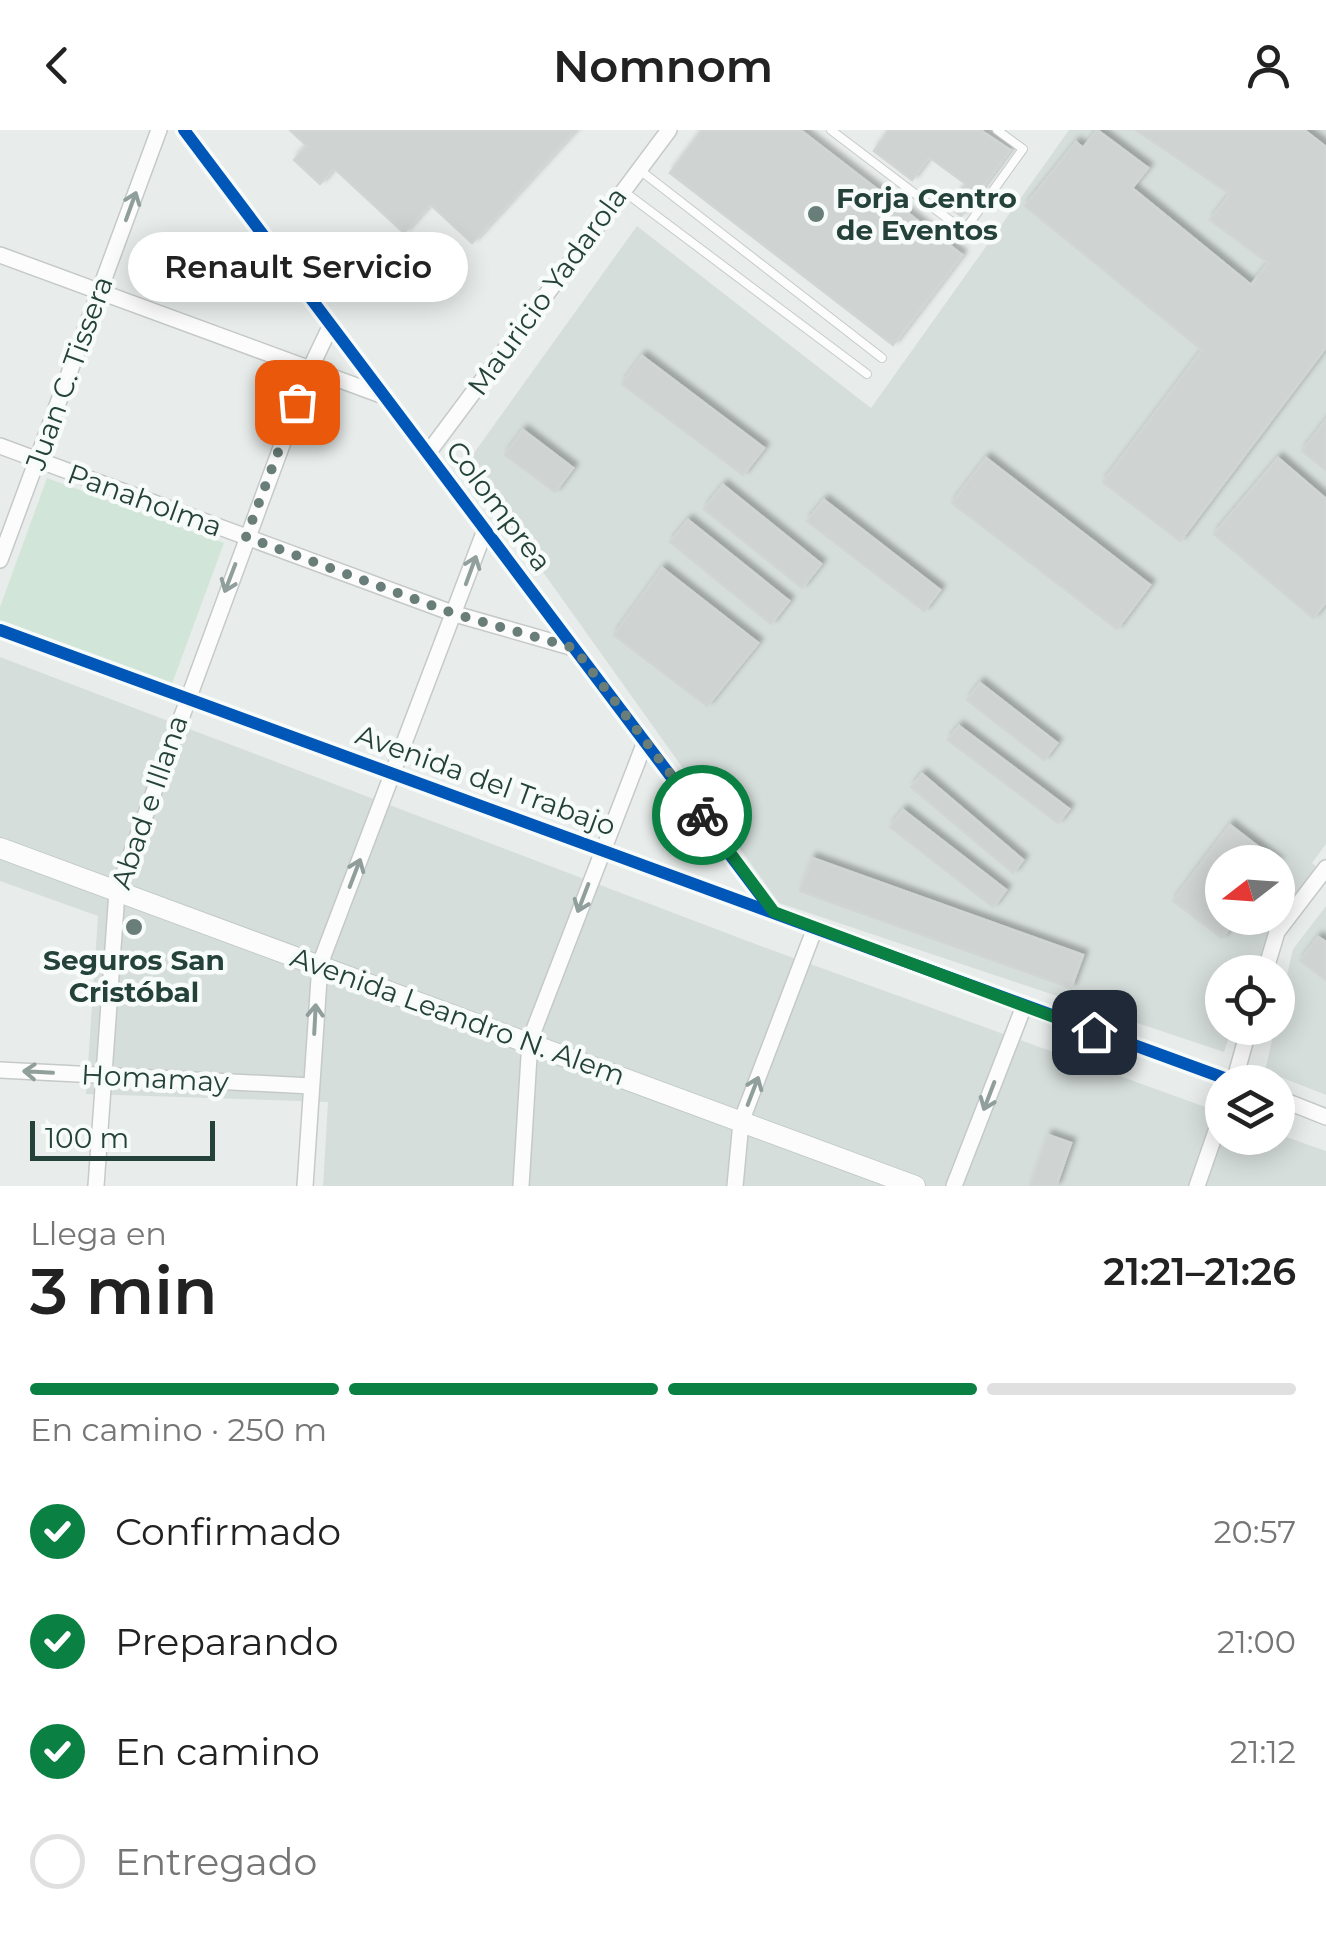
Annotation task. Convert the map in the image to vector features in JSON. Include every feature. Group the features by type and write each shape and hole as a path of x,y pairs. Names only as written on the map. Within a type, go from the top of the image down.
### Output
{"main road":[{"name":"Avenida Leandro N. Alem","path":"0,848 530,1040 916,1186"}],"street":[{"path":"157,130 195,144"},
{"name":"Juan C. Tissera","path":"0,560 157,130"},
{"name":"Colomprea","path":"184,130 774,912"},
{"name":"Mauricio Yadarola","path":"428,453 669,130"},
{"path":"0,255 384,396"},
{"name":"Abad e Illana","path":"96,1186 117,892 246,537 310,368 331,325"},
{"name":"Panaholma","path":"0,446 455,614 574,648"},
{"path":"305,1186 320,964 485,530"},
{"name":"Avenida del Trabajo","path":"0,630 1205,1072"},
{"path":"521,1186 530,1040 645,742"},
{"path":"1271,955 1278,932 1326,868"},
{"path":"735,1186 741,1122 815,928"},
{"path":"954,1186 1024,1006"},
{"name":"Homamay","path":"0,1070 310,1086"},
{"path":"1295,1104 1326,1116"},
{"path":"1197,1186 1208,1155"}],"lane":[{"path":"831,130 964,231 1023,149 997,130"},
{"path":"638,169 882,358"},
{"path":"622,190 867,374"},
{"path":"826,344 839,324"}],"shaded area":[{"path":"1069,130 1326,130 1326,844 1312,863 1318,868 1295,893 1295,845 1205,845 1205,935 1268,935 1262,955 1205,955 1205,1045 1226,1045 1224,1052 779,903 466,464 637,226 871,408"},
{"path":"0,657 758,945 1205,1107 1205,1155 1295,1155 1295,1140 1326,1151 1326,1186 323,1186 328,1102 86,1094 98,916 0,881"},
{"path":"1326,906 1326,1095 1295,1083 1295,1065 1266,1065 1271,1045 1295,1045 1293,949"}],"green space":[{"path":"47,478 224,543 172,684 0,621 0,607"}],"building":[{"path":"290,130 575,130 472,243 430,204 404,233 334,168 320,184 294,160 307,146"},
{"name":"Forja Centro de Eventos","path":"702,130 800,130 962,255 893,345 670,173"},
{"path":"889,130 980,130 1010,150 961,216 949,207 966,184 929,157 912,180 874,151"},
{"path":"1097,130 1148,168 1132,188 1251,285 1268,263 1210,220 1230,194 1136,130 1304,130 1326,147 1326,347 1180,541 1103,482 1202,350 1025,206 1076,142 1083,148"},
{"path":"642,356 764,448 743,475 622,384"},
{"path":"1326,420 1326,470 1302,451"},
{"path":"523,430 573,468 555,492 505,455"},
{"path":"986,458 1150,585 1117,629 952,503"},
{"path":"1278,458 1326,499 1326,602 1313,618 1214,534"},
{"path":"723,485 821,564 802,588 704,509"},
{"path":"824,500 940,590 924,611 807,521"},
{"path":"688,520 789,601 771,624 670,542"},
{"path":"662,568 758,643 707,706 614,635"},
{"path":"980,683 1057,743 1044,760 967,700"},
{"path":"959,726 1069,809 1058,823 948,740"},
{"path":"922,774 1023,860 1013,873 911,787"},
{"path":"903,810 1006,890 993,907 890,827"},
{"path":"1230,825 1256,845 1215,845"},
{"path":"812,858 1083,955 1071,988 800,891"},
{"path":"1205,858 1205,925 1173,901"},
{"path":"1318,937 1326,942 1326,980 1300,961"},
{"path":"1048,1135 1071,1143 1056,1186 1030,1186"}],"cycle path":[{"path":"184,130 773,912"},
{"path":"0,630 1205,1071"}],"way so far":[{"path":"297,402 246,537 455,614 563,648 574,648 702,815"}],"place":[{"name":"Forja Centro de Eventos","path":"816,214"},
{"name":"Renault Servicio","path":"297,402"},
{"name":"Seguros San Cristóbal","path":"134,927"}],"route":[{"path":"702,815 774,912 1094,1032"}]}
